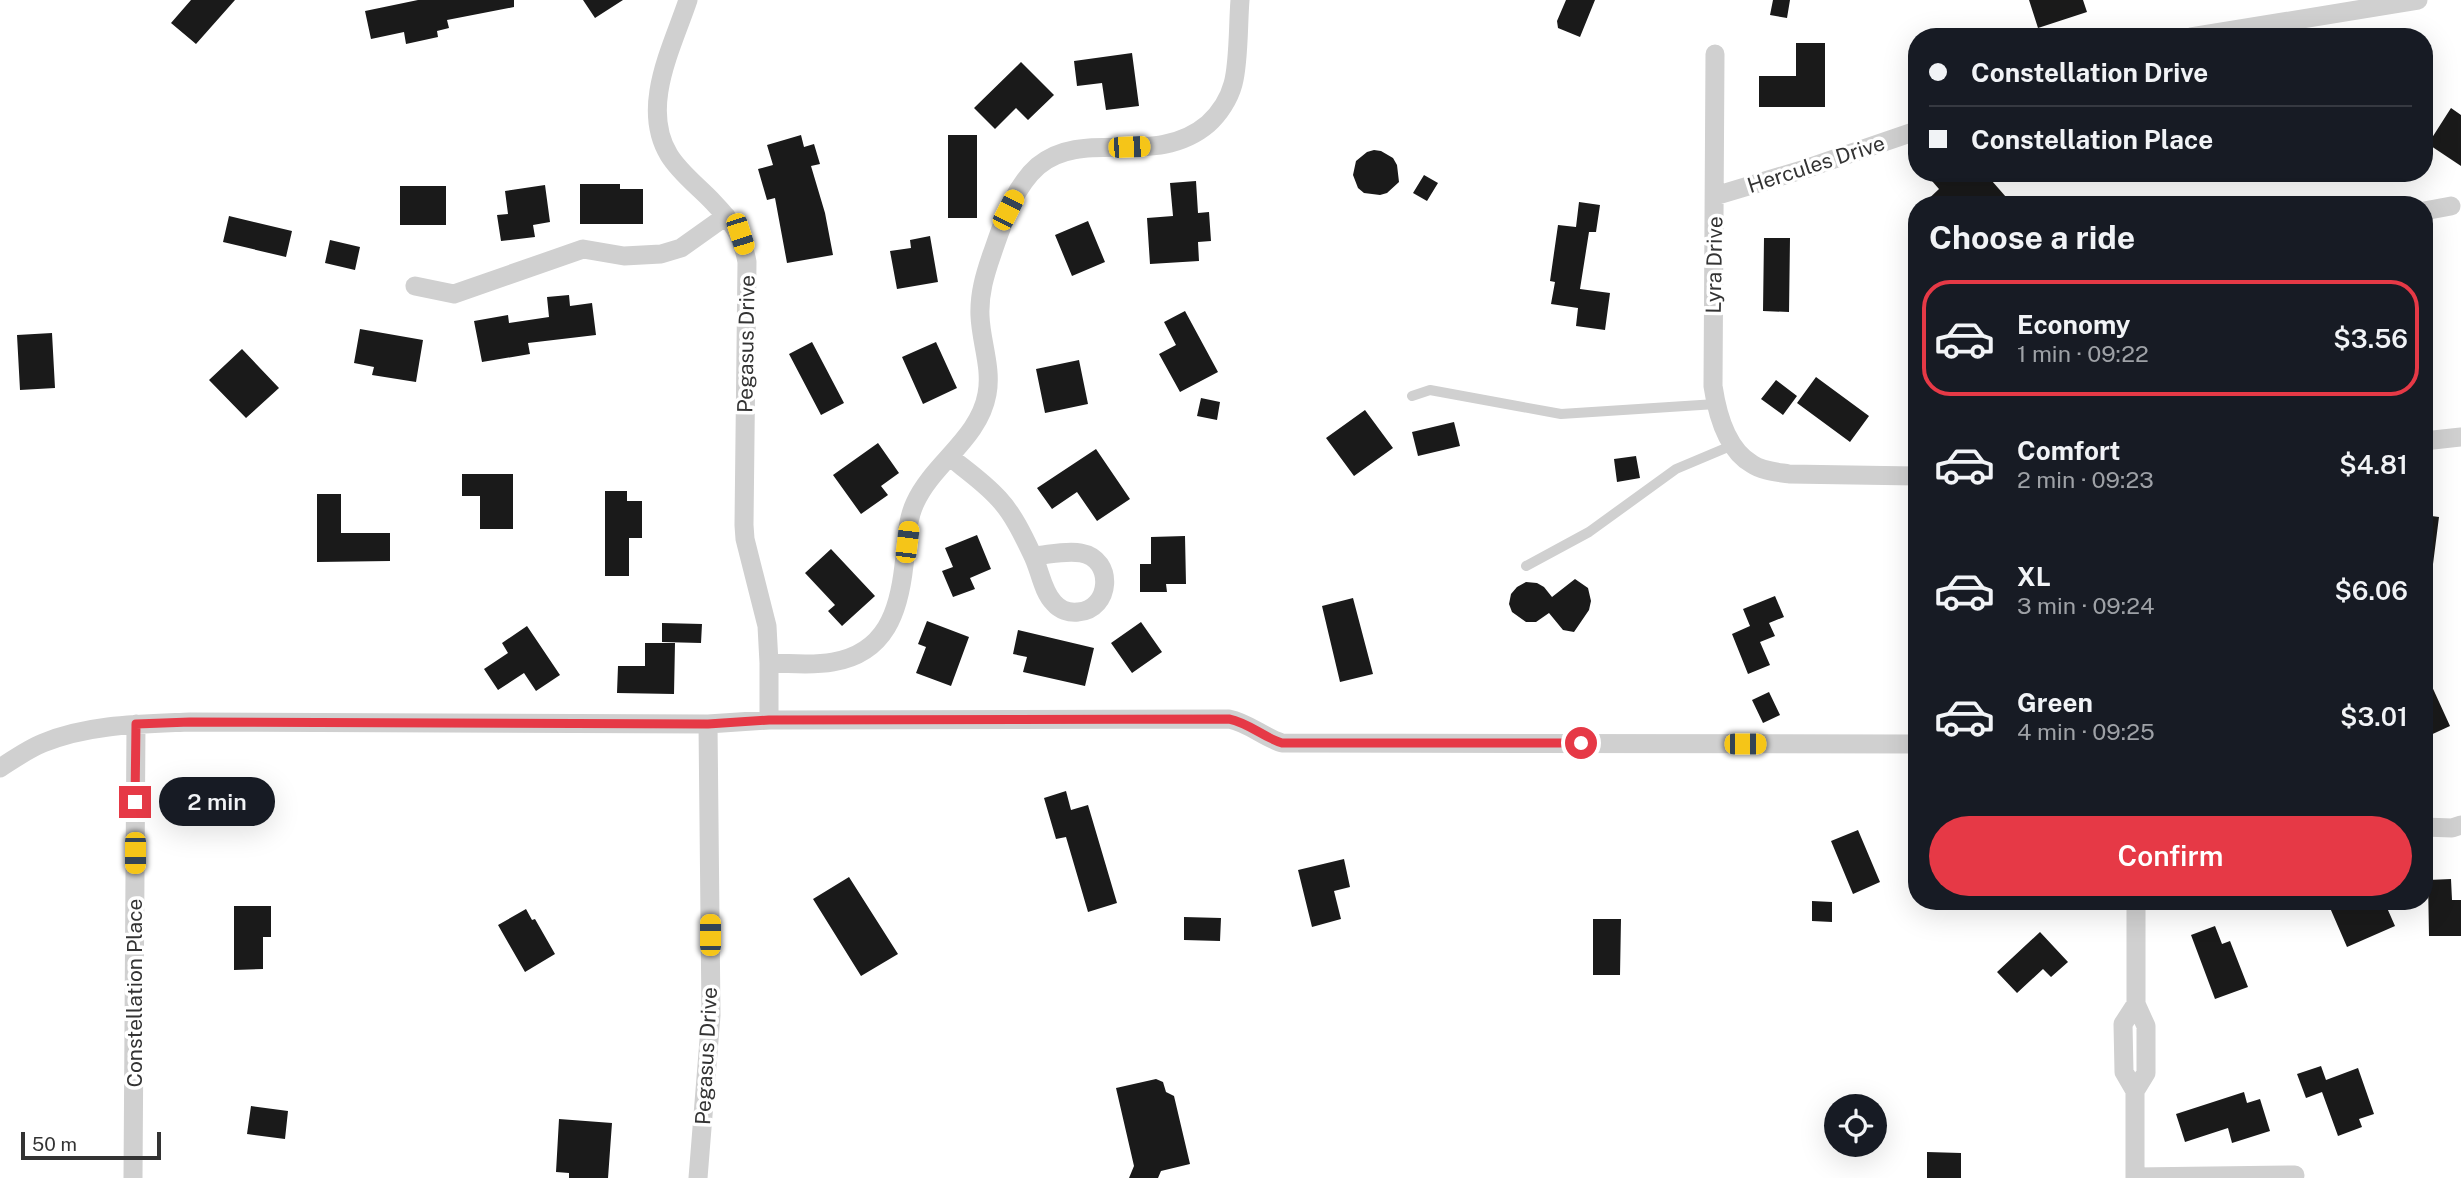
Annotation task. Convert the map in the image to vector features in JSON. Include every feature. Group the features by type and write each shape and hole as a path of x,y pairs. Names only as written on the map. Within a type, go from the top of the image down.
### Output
{"street":[{"name":"Pegasus Drive","path":"688,0 661,79 657,101 658,131 670,157 740,234 747,262 744,525 745,539 764,610 769,663 769,720"},
{"path":"769,663 833,662 864,650 877,640 890,624 898,606 909,522 915,503 925,486 980,418 985,405 989,372 980,316 981,295 984,276 1008,210 1018,191 1034,170 1054,156 1090,148 1165,146 1199,132 1225,103 1233,84 1240,0"},
{"path":"2246,28 2418,0"},
{"name":"Lyra Drive","path":"1715,54 1713,386 1722,423 1738,453 1752,465 1789,474 1908,476"},
{"name":"Hercules Drive","path":"1715,196 1908,134"},
{"path":"2433,209 2451,206"},
{"path":"415,286 454,294 583,249 624,256 661,254 681,248 726,216"},
{"path":"2433,440 2461,437"},
{"path":"950,457 998,497 1033,556"},
{"path":"0,768 42,744 92,729 136,724 289,722 708,724 769,720 1229,719 1243,722 1282,743 1908,744"},
{"name":"Constellation Place","path":"133,1178 136,724"},
{"name":"Pegasus Drive","path":"698,1178 711,1015 708,724"},
{"path":"2433,827 2452,828 2461,825"},
{"path":"2136,910 2136,1004 2146,1026 2146,1073 2136,1091 2135,1177 2295,1175"}],"lane":[{"path":"1412,396 1430,390 1561,414 1716,404"},
{"path":"1526,566 1590,532 1676,470 1733,445"}],"building":[{"path":"191,0 235,0 196,44 171,23"},
{"path":"418,0 514,0 514,7 447,20 449,28 437,31 438,37 406,44 404,32 371,39 365,11"},
{"path":"583,0 623,0 595,18"},
{"path":"1566,0 1595,0 1580,37 1558,28 1557,21"},
{"path":"1773,0 1790,0 1787,18 1770,15"},
{"path":"2029,0 2083,0 2087,12 2038,28"},
{"path":"1796,43 1825,43 1825,107 1759,107 1759,76 1796,76"},
{"path":"1132,53 1139,106 1106,110 1102,83 1077,86 1074,61"},
{"path":"1021,62 1054,95 1028,120 1016,108 995,129 974,108"},
{"path":"2451,108 2461,115 2461,166 2433,147 2433,136"},
{"path":"801,135 804,147 814,144 820,164 811,166 825,213 833,255 787,263 775,198 767,200 758,169 773,165 767,145"},
{"path":"948,135 977,135 977,218 948,218"},
{"path":"1374,150 1393,158 1397,165 1399,182 1387,193 1380,195 1364,193 1358,188 1353,175 1356,161"},
{"path":"1424,175 1438,183 1427,201 1413,193"},
{"path":"1196,181 1198,213 1209,212 1211,241 1198,242 1199,261 1150,264 1147,218 1173,216 1170,183"},
{"path":"1933,182 1993,182 2005,196 1932,196 1939,189"},
{"path":"580,184 620,184 620,189 643,189 643,224 580,224"},
{"path":"545,185 550,222 533,225 535,237 501,241 497,215 508,214 505,191"},
{"path":"400,186 446,186 446,225 400,225"},
{"path":"1579,202 1600,205 1596,232 1589,232 1580,289 1610,293 1605,330 1576,326 1578,308 1551,304 1555,282 1550,281 1558,225 1576,227"},
{"path":"229,216 292,231 286,257 223,242"},
{"path":"1088,221 1105,262 1072,276 1055,235"},
{"path":"930,236 938,282 897,289 890,251 911,248 910,240"},
{"path":"1764,238 1790,238 1789,312 1763,311"},
{"path":"330,240 360,247 355,270 325,263"},
{"path":"569,295 570,306 592,303 596,335 528,343 530,354 482,362 474,321 508,315 509,323 549,317 547,297"},
{"path":"1185,311 1218,372 1180,392 1159,354 1176,345 1164,322"},
{"path":"360,329 423,340 416,382 372,375 374,367 354,363"},
{"path":"52,333 55,388 20,390 17,335"},
{"path":"812,342 844,403 821,415 789,354"},
{"path":"936,342 957,388 923,404 902,357"},
{"path":"242,349 279,388 246,418 209,380"},
{"path":"1079,360 1088,404 1045,413 1036,369"},
{"path":"1816,377 1869,416 1850,442 1797,403"},
{"path":"1776,380 1797,396 1783,415 1761,399"},
{"path":"1201,398 1220,402 1217,420 1197,416"},
{"path":"1365,410 1393,448 1354,476 1326,438"},
{"path":"1454,422 1460,446 1418,456 1412,432"},
{"path":"878,443 899,473 881,486 888,495 861,514 833,475"},
{"path":"1096,449 1130,499 1097,521 1077,492 1052,509 1037,488"},
{"path":"1636,456 1640,478 1617,482 1614,459"},
{"path":"462,474 513,474 513,529 480,529 480,496 462,496"},
{"path":"605,491 627,491 627,501 642,501 642,538 629,538 629,576 605,576"},
{"path":"317,494 341,494 341,533 390,533 390,561 317,562"},
{"path":"2433,516 2439,517 2433,564"},
{"path":"977,535 991,569 970,578 975,589 953,597 942,571 953,567 945,548"},
{"path":"1185,536 1186,584 1166,584 1167,592 1140,592 1140,564 1151,564 1151,537"},
{"path":"831,549 875,596 842,626 828,611 835,605 805,573"},
{"path":"1575,579 1588,588 1591,601 1589,610 1574,632 1563,630 1549,613 1536,622 1526,622 1512,612 1509,604 1511,594 1526,582 1544,587 1552,597"},
{"path":"1775,596 1784,617 1769,623 1775,636 1760,642 1770,665 1748,674 1732,634 1750,626 1743,609"},
{"path":"1353,598 1373,674 1340,682 1322,606"},
{"path":"927,621 969,637 951,686 916,673 926,647 918,644"},
{"path":"1141,622 1162,652 1132,673 1111,643"},
{"path":"662,623 702,624 701,643 662,642"},
{"path":"527,626 560,675 536,691 524,673 498,690 484,669 508,653 502,643"},
{"path":"1018,630 1094,648 1085,686 1023,672 1027,657 1013,654"},
{"path":"645,643 675,643 674,694 617,693 618,666 645,666"},
{"path":"2433,689 2450,726 2433,734"},
{"path":"1769,692 1780,715 1763,723 1752,700"},
{"path":"1066,791 1071,810 1088,805 1117,903 1088,912 1066,837 1056,839 1044,798"},
{"path":"1858,830 1880,882 1853,894 1831,841"},
{"path":"1344,859 1350,887 1334,891 1341,919 1312,927 1298,870"},
{"path":"849,877 898,954 861,976 813,899"},
{"path":"2451,879 2452,900 2461,900 2461,936 2429,936 2429,910 2433,910 2433,880"},
{"path":"1812,901 1832,902 1832,922 1812,921"},
{"path":"234,906 271,906 271,937 263,937 263,969 234,970"},
{"path":"526,909 532,920 535,919 555,954 525,972 498,925"},
{"path":"2331,910 2388,910 2395,926 2347,947"},
{"path":"1184,917 1221,918 1220,941 1184,940"},
{"path":"1593,919 1621,919 1620,975 1593,975"},
{"path":"2215,926 2222,944 2230,941 2248,987 2215,999 2191,935"},
{"path":"2040,932 2068,962 2051,977 2043,969 2017,993 1997,972"},
{"path":"2321,1066 2326,1080 2358,1068 2374,1114 2359,1119 2362,1127 2338,1136 2322,1092 2306,1098 2297,1074"},
{"path":"1156,1079 1163,1082 1166,1092 1174,1096 1190,1164 1161,1171 1158,1178 1129,1178 1134,1166 1116,1088"},
{"path":"2244,1092 2247,1103 2260,1099 2270,1131 2232,1143 2228,1128 2185,1142 2176,1114"},
{"path":"251,1106 288,1111 285,1139 247,1134"},
{"path":"559,1119 612,1123 608,1178 569,1178 569,1173 556,1172"},
{"path":"1927,1152 1961,1153 1961,1178 1927,1178"}],"route":[{"path":"135,802 136,724 708,724 769,720 1229,719 1243,722 1282,743 1581,743"}]}
